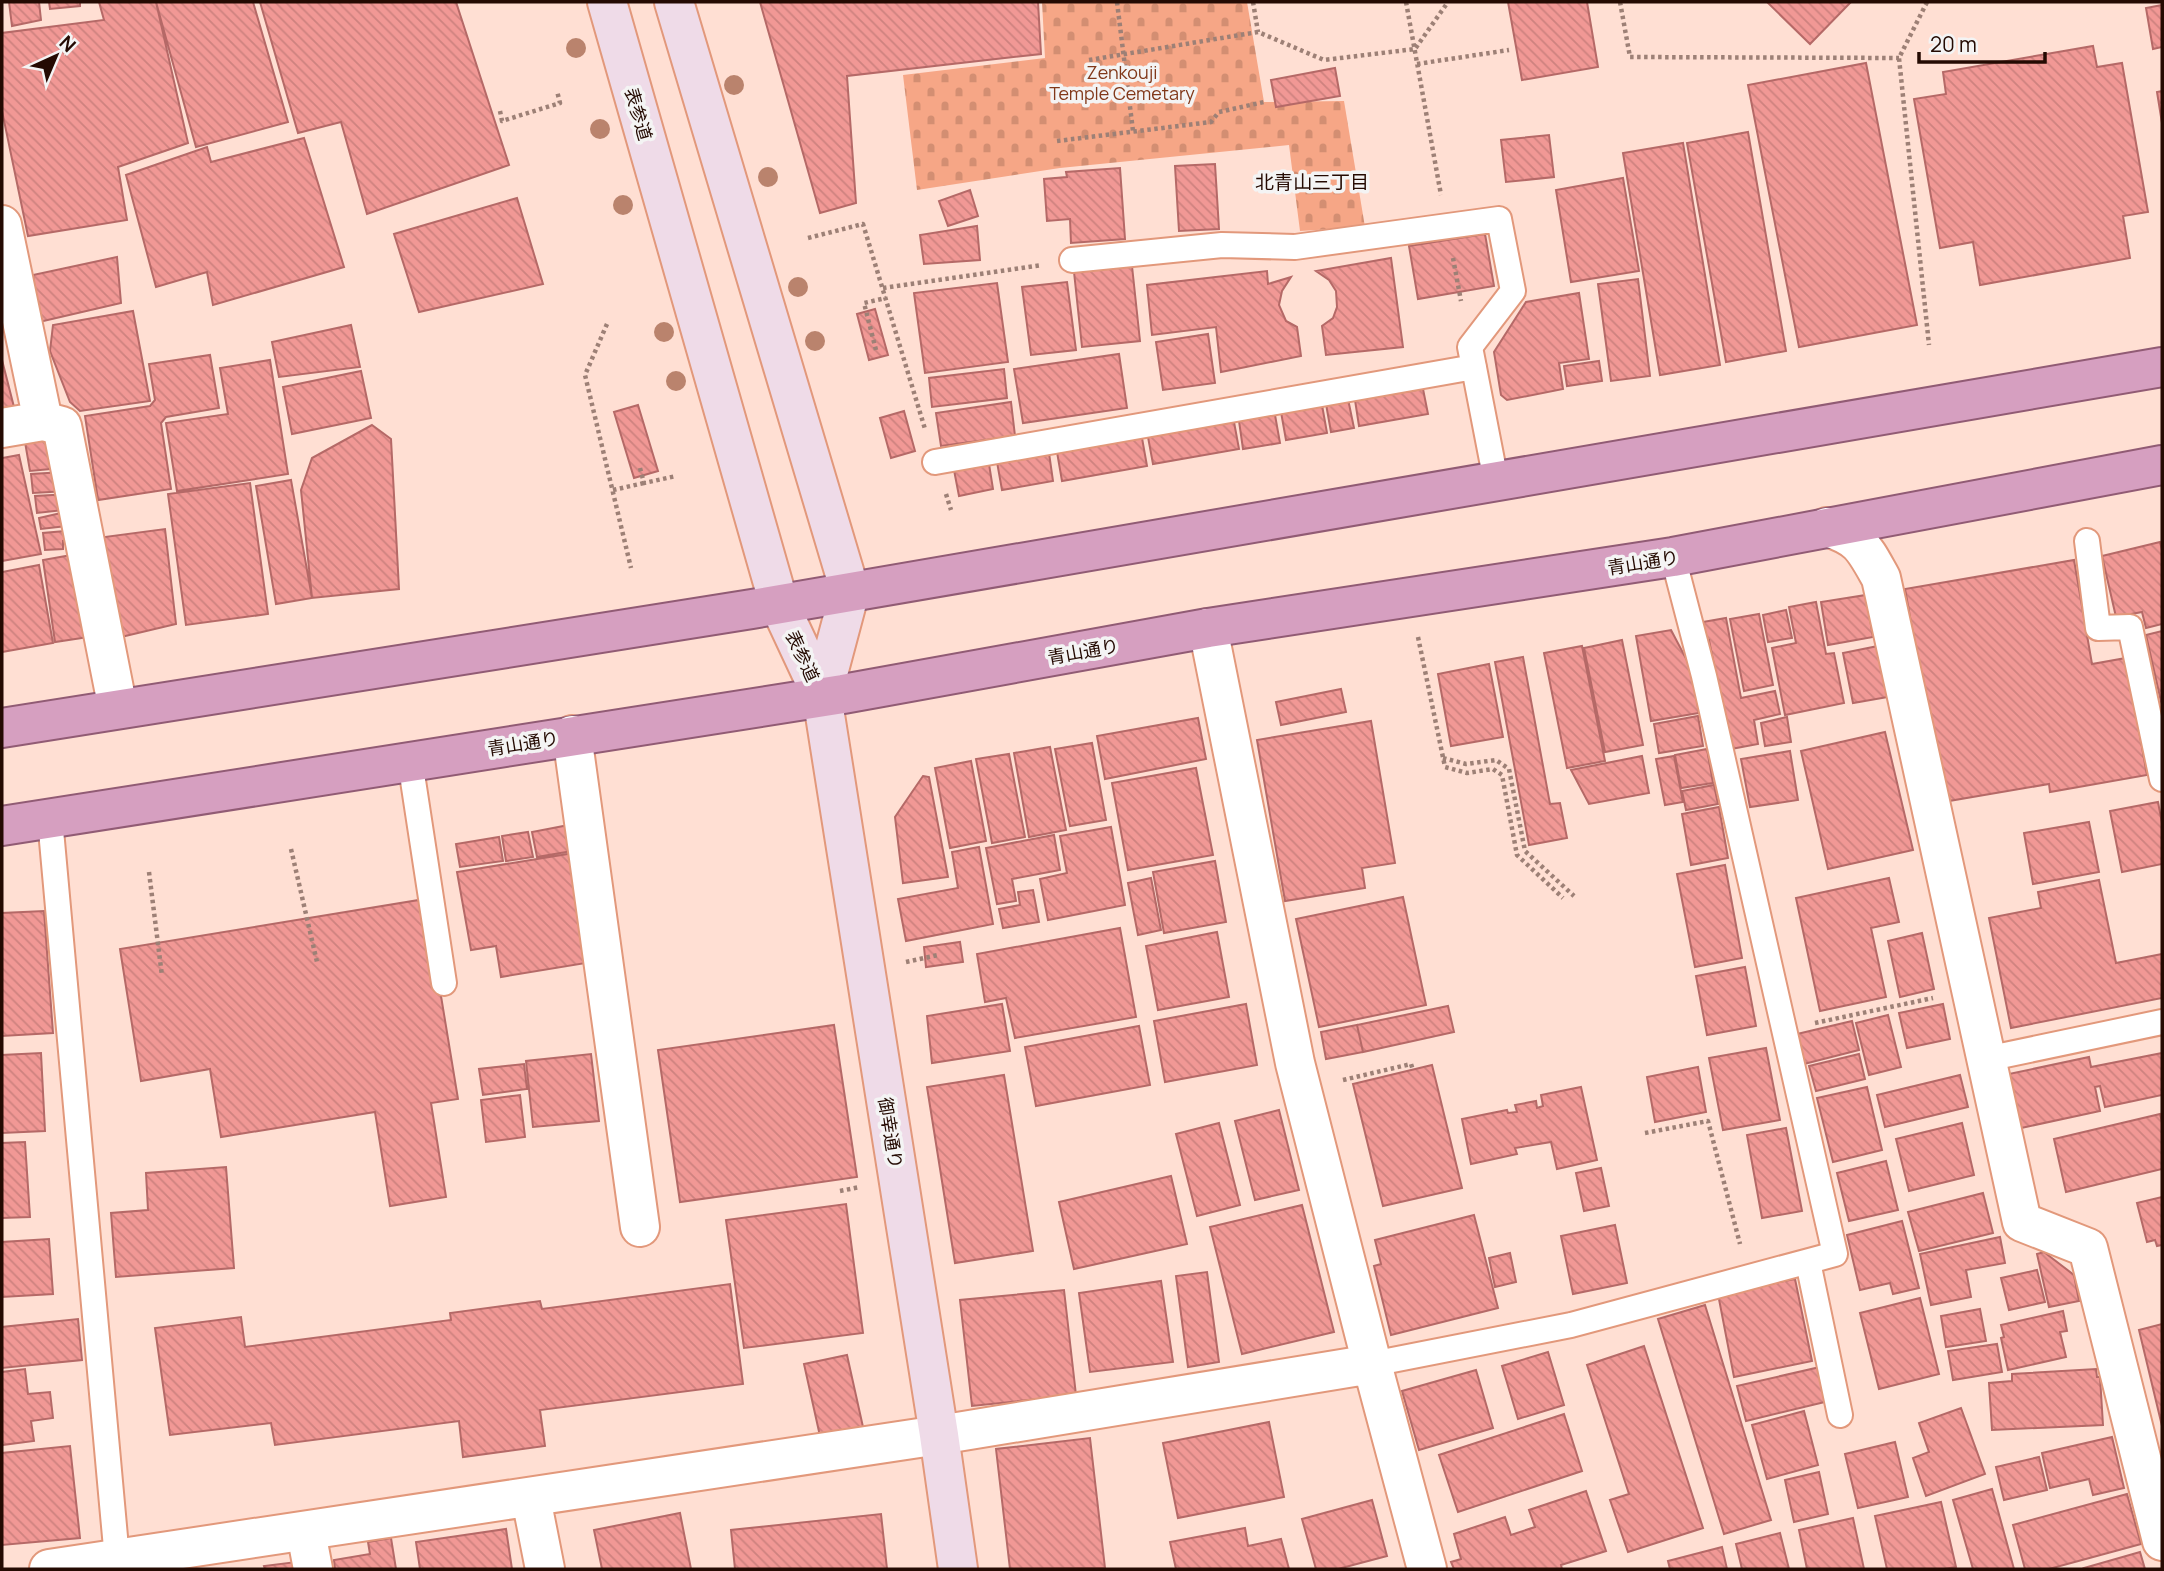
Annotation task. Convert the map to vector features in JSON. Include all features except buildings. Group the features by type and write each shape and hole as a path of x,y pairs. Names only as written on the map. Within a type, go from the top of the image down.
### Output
{"highway":[{"path":"2,728 779,604 2162,367"},
{"name":"青山通り","path":"2,827 985,670 1208,628 1673,557 2162,465"}],"main road":[{"name":"表参道","path":"607,2 779,604 822,696"},
{"path":"674,2 850,592"},
{"name":"表参道","path":"822,696 850,592"},
{"name":"御幸通り","path":"822,696 958,1569"}],"street":[{"path":"2,225 43,421"},
{"path":"2,428 43,421 62,426 117,709"},
{"path":"1827,527 1848,534 1865,549 1881,578 2022,1222 2088,1248 2162,1541"},
{"path":"1208,628 1295,1063 1427,1569"},
{"path":"572,735 640,1227"},
{"path":"48,1569 939,1435 1372,1364"},
{"path":"531,1498 545,1569"},
{"path":"306,1532 313,1569"}],"lane":[{"path":"1072,260 1222,245 1295,247 1499,219 1513,291 1472,357 1496,481"},
{"path":"935,462 1472,357"},
{"path":"2087,541 2098,628 2130,627 2162,779"},
{"path":"1372,1364 1571,1325 1835,1254 1704,676 1673,557"},
{"path":"410,761 444,983"},
{"path":"50,819 117,1559"},
{"path":"1986,1059 2162,1022"},
{"path":"1808,1262 1840,1416"}],"path":[{"path":"1118,2 1133,131"},
{"path":"1253,2 1258,32"},
{"path":"1406,2 1472,357"},
{"path":"1090,60 1258,32 1324,60 1415,49 1448,2"},
{"path":"1620,2 1630,57 1899,58"},
{"path":"1927,2 1899,58 1929,345"},
{"path":"1417,64 1509,50"},
{"path":"500,111 502,121 559,103 557,91"},
{"path":"1057,141 1211,122 1219,112 1264,102"},
{"path":"808,238 863,224 951,510"},
{"path":"883,288 1072,260"},
{"path":"876,350 864,303 886,298"},
{"path":"607,324 585,375 631,568"},
{"path":"640,468 644,483"},
{"path":"613,490 676,476"},
{"path":"1411,599 1445,767 1467,773 1493,769 1502,775 1517,855 1563,898"},
{"path":"1443,758 1466,764 1496,760 1509,769 1525,851 1574,896"},
{"path":"291,849 317,962"},
{"path":"149,872 162,976"},
{"path":"906,961 938,955"},
{"path":"1784,1030 1971,990"},
{"path":"1352,1078 1411,1064 1413,1070"},
{"path":"1645,1133 1708,1121 1748,1277"},
{"path":"840,1191 866,1186"}],"green space":[{"name":"Zenkouji Temple Cemetary","path":"1042,2 1247,2 1264,102 1344,101 1365,227 1300,231 1289,145 1060,168 917,190 903,75 1045,58"}],"district":[{"name":"北青山三丁目","path":"1312,182"}]}
